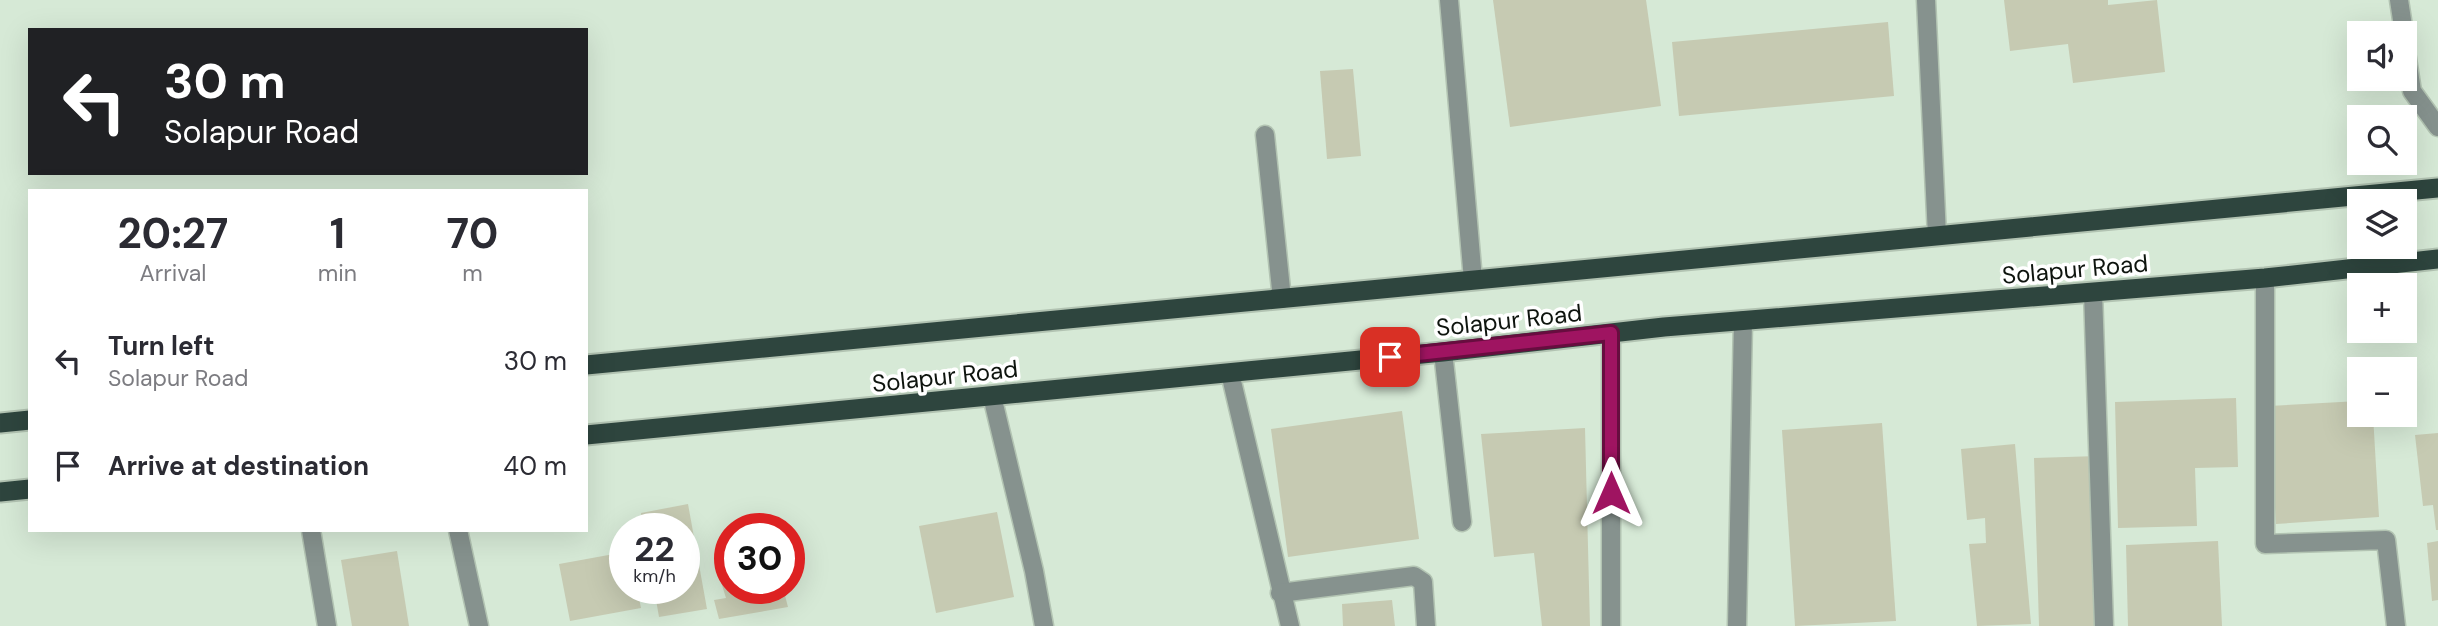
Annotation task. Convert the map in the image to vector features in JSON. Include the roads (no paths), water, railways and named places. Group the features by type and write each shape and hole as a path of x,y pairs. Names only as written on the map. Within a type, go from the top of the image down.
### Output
{"highway":[{"name":"Solapur Road","path":"588,365 2438,188"},
{"name":"Solapur Road","path":"588,435 1744,320 2265,278 2438,259"},
{"path":"0,423 28,420"},
{"path":"0,492 28,489"}],"street":[{"path":"1449,0 1473,280"},
{"path":"1926,0 1937,236"},
{"path":"2399,0 2402,21"},
{"path":"2412,91 2438,127"},
{"path":"1265,135 1282,299"},
{"path":"2265,278 2265,544 2386,540 2396,626"},
{"path":"2093,292 2105,626"},
{"path":"1737,626 1744,320"},
{"path":"1611,333 1611,626"},
{"path":"1443,352 1462,522"},
{"path":"1230,373 1280,593 1290,626"},
{"path":"992,396 1034,571 1044,626"},
{"path":"311,532 327,626"},
{"path":"458,532 480,626"},
{"path":"1280,593 1414,576 1423,582 1425,589 1426,626"}]}
